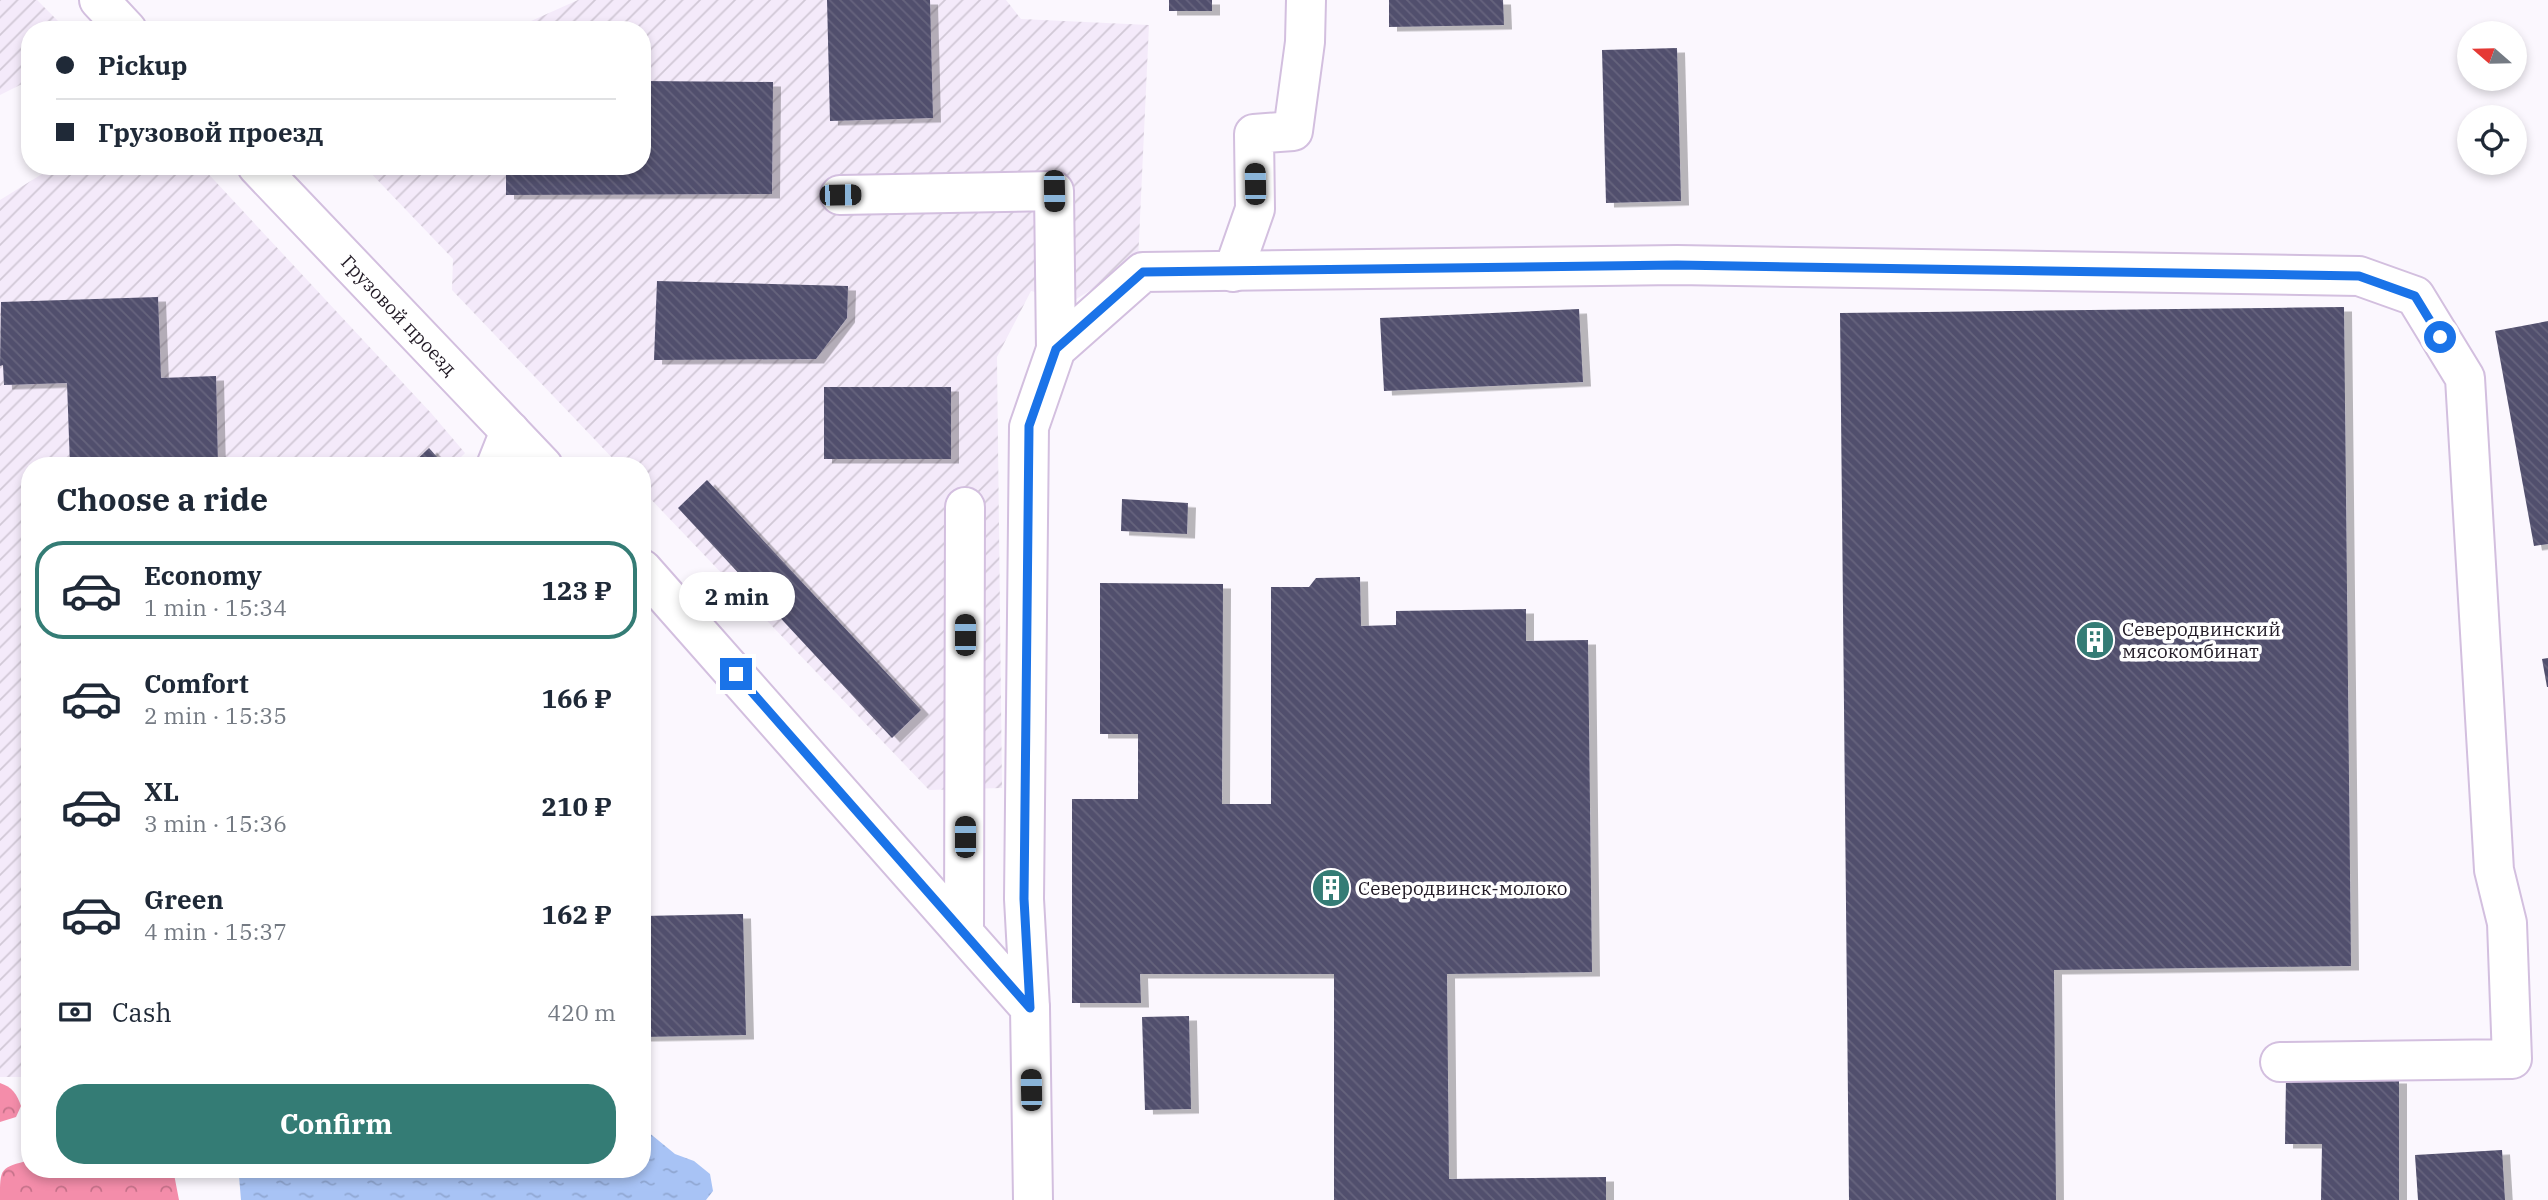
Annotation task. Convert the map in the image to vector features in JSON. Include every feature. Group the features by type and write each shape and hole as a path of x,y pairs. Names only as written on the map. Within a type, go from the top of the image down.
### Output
{"street":[{"path":"99,0 119,21"},
{"path":"1233,272 1255,209 1254,134 1293,131 1305,42 1306,0"},
{"name":"Грузовой проезд","path":"266,175 535,457"},
{"path":"840,195 1054,191 1056,349 1029,426 1024,899 1030,1008 1033,1200"},
{"path":"1056,349 1143,272 1677,265 2359,276 2415,296 2465,378 2494,870 2507,923 2512,1059 2280,1062"},
{"path":"500,457 510,431"},
{"path":"964,933 965,507"},
{"path":"651,586 1030,1008"}],"shaded area":[{"path":"0,0 37,0 58,21 21,21 21,84 0,95"},
{"path":"578,0 1006,0 1021,19 1149,25 1138,261 1073,301 1031,291 997,357 1002,788 929,790 651,499 651,457 611,457 452,290 453,259 373,175 651,175 651,21 531,21"},
{"path":"40,175 209,175 465,453 461,457 21,457 21,1077 0,1077 0,200"}],"green space":[{"path":"0,1083 13,1092 21,1106 16,1117 0,1122"},
{"path":"21,1163 21,1178 175,1178 179,1200 0,1200 2,1175 7,1167"}],"water":[{"path":"651,1134 675,1154 694,1161 710,1174 713,1191 706,1200 241,1200 239,1178 651,1178"}],"building":[{"path":"827,0 930,0 933,118 830,121"},
{"path":"1169,0 1212,0 1212,11 1169,11"},
{"path":"1389,0 1503,0 1504,25 1389,27"},
{"path":"1677,48 1681,201 1606,203 1602,50"},
{"path":"651,81 773,82 772,194 506,195 506,175 651,175"},
{"path":"657,281 848,286 847,318 816,359 654,360"},
{"path":"158,297 161,378 216,376 218,457 70,457 67,383 4,385 3,365 0,366 1,302"},
{"name":"Северодвинский мясокомбинат","path":"2344,307 2351,966 2054,970 2056,1200 1849,1200 1840,313"},
{"path":"1579,309 1583,382 1384,391 1380,318"},
{"path":"2548,321 2548,544 2534,546 2495,331"},
{"path":"824,387 951,387 951,459 824,459"},
{"path":"429,448 437,457 420,457"},
{"path":"707,480 921,710 892,738 678,508"},
{"path":"1122,499 1188,503 1187,534 1121,531"},
{"name":"Северодвинск-молоко","path":"1360,577 1361,626 1396,625 1396,611 1526,609 1526,641 1588,640 1592,972 1447,974 1449,1179 1606,1177 1606,1200 1334,1200 1334,974 1140,974 1141,1003 1072,1003 1072,799 1138,799 1138,734 1100,734 1100,583 1223,584 1222,804 1271,804 1271,587 1309,587 1316,578"},
{"path":"2548,658 2548,687 2547,687 2542,659"},
{"path":"743,914 746,1035 651,1037 651,916"},
{"path":"1189,1016 1191,1109 1145,1110 1142,1017"},
{"path":"2286,1078 2399,1079 2399,1200 2321,1200 2322,1144 2285,1144"},
{"path":"2502,1150 2505,1200 2418,1200 2415,1155"}],"place":[{"name":"Северодвинский мясокомбинат","path":"2095,640"},
{"name":"Северодвинск-молоко","path":"1331,888"}],"route":[{"path":"736,674 1030,1008 1024,899 1029,426 1056,349 1143,272 1677,265 2359,276 2415,296 2440,337"}]}
